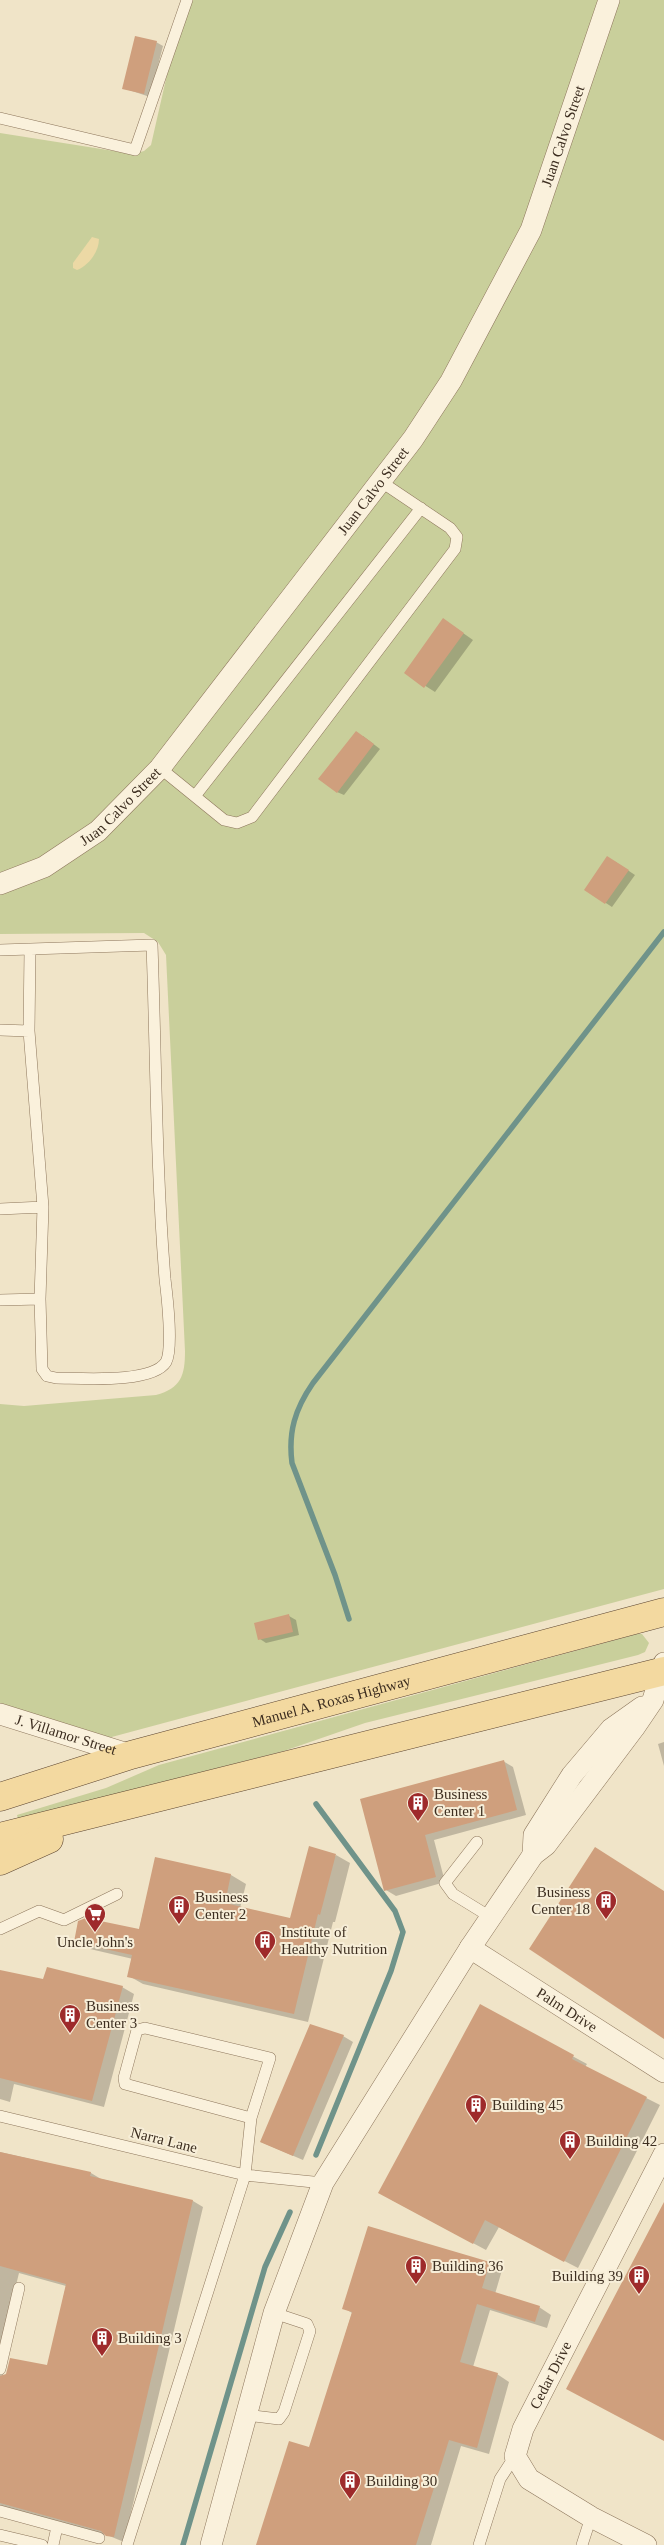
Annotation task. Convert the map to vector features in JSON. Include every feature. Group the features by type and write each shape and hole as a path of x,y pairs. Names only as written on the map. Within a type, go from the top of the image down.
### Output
{"main road":[{"name":"Manuel A. Roxas Highway","path":"0,1797 131,1755 664,1612"},
{"path":"0,1837 663,1668"},
{"path":"0,1861 16,1852 168,1794"}],"street":[{"name":"Juan Calvo Street","path":"0,884 44,867 98,830 160,768 413,440 451,381 531,230 609,0"},
{"path":"211,2545 274,2313 324,2183 470,1948 533,1855 534,1835 572,1775 611,1729 653,1700 663,1668"},
{"name":"J. Villamor Street","path":"0,1714 131,1755"},
{"name":"Palm Drive","path":"470,1948 664,2072"},
{"name":"Cedar Drive","path":"515,2456 523,2429 664,2154"},
{"path":"515,2456 529,2479 591,2517 646,2545"}],"lane":[{"path":"0,118 135,150 186,0"},
{"path":"160,768 224,820 237,823 252,817 455,549 457,537 450,528 380,481"},
{"path":"196,796 420,508"},
{"path":"0,950 30,951 152,945 161,1234 168,1306 169,1350 166,1361 151,1373 128,1376 56,1378 48,1376 42,1369 40,1299 43,1207 29,1031 30,951"},
{"path":"0,1030 29,1031"},
{"path":"0,1209 43,1207"},
{"path":"0,1300 40,1299"},
{"path":"478,1842 445,1883 453,1894 492,1918"},
{"path":"0,1930 39,1911 64,1920 117,1894"},
{"path":"127,2545 244,2175 251,2118 270,2058 145,2028 137,2030 124,2078 125,2084 251,2118"},
{"name":"Narra Lane","path":"0,2116 244,2175 324,2183"},
{"path":"0,2369 19,2288"},
{"path":"245,2415 279,2419 284,2412 310,2331 307,2324 274,2313"},
{"path":"480,2545 500,2479 515,2456"},
{"path":"0,2511 99,2538"},
{"path":"582,2545 591,2517"},
{"path":"53,2545 58,2527"},
{"path":"0,2535 42,2545"}],"green space":[{"path":"184,0 664,0 664,1589 108,1738 0,1706 0,1404 24,1406 156,1395 171,1389 180,1380 184,1367 185,1351 166,955 158,942 144,933 0,934 0,133 133,154 144,151 151,145"},
{"path":"642,1634 649,1643 645,1652 638,1655 365,1723 284,1751 18,1819 17,1815 106,1788 159,1765"}],"sand":[{"path":"92,237 99,239 95,253 89,262 81,268 77,270 73,268 73,263"}],"building":[{"path":"135,36 157,41 144,94 122,89"},
{"path":"443,618 464,633 424,688 404,673"},
{"path":"356,731 374,744 337,793 318,779"},
{"path":"607,856 629,870 605,904 584,890"},
{"path":"289,1614 293,1632 258,1640 254,1623"},
{"name":"Business Center 1","path":"504,1760 517,1810 425,1835 436,1877 384,1891 360,1799"},
{"path":"309,1846 336,1854 320,1915 318,1914 294,2014 127,1977 132,1955 74,1942 78,1921 86,1918 139,1929 155,1857 231,1874 225,1903 290,1918"},
{"name":"Business Center 18","path":"595,1847 664,1891 664,2039 529,1949"},
{"name":"Business Center 3","path":"47,1967 123,1986 92,2101 0,2078 0,1970 43,1979"},
{"path":"480,2004 574,2055 572,2059 647,2097 564,2262 485,2220 473,2244 378,2193"},
{"path":"310,2024 344,2035 293,2156 260,2142"},
{"name":"Building 3","path":"0,2152 91,2172 90,2176 193,2200 114,2537 106,2536 101,2531 0,2503 0,2376 6,2374 10,2358 47,2365 66,2284 0,2266"},
{"name":"Building 39","path":"664,2202 664,2441 566,2389"},
{"path":"368,2226 490,2262 482,2288 540,2306 535,2322 477,2304 460,2362 498,2373 477,2448 449,2440 416,2545 256,2545 289,2441 309,2447 352,2312 342,2309"}],"waterway":[{"path":"349,1619 335,1575 292,1463 291,1441 297,1412 313,1383 664,932"},
{"path":"316,1804 395,1911 403,1932 391,1971 316,2155"},
{"path":"183,2545 265,2267 290,2212"}],"place":[{"name":"Business Center 1","path":"418,1822"},
{"name":"Business Center 18","path":"606,1920"},
{"name":"Business Center 2","path":"179,1925"},
{"name":"Uncle John's","path":"95,1933"},
{"name":"Institute of Healthy Nutrition","path":"265,1960"},
{"name":"Business Center 3","path":"70,2034"},
{"name":"Building 45","path":"476,2124"},
{"name":"Building 42","path":"570,2160"},
{"name":"Building 36","path":"416,2285"},
{"name":"Building 39","path":"639,2295"},
{"name":"Building 3","path":"102,2357"},
{"name":"Building 30","path":"350,2500"}]}
